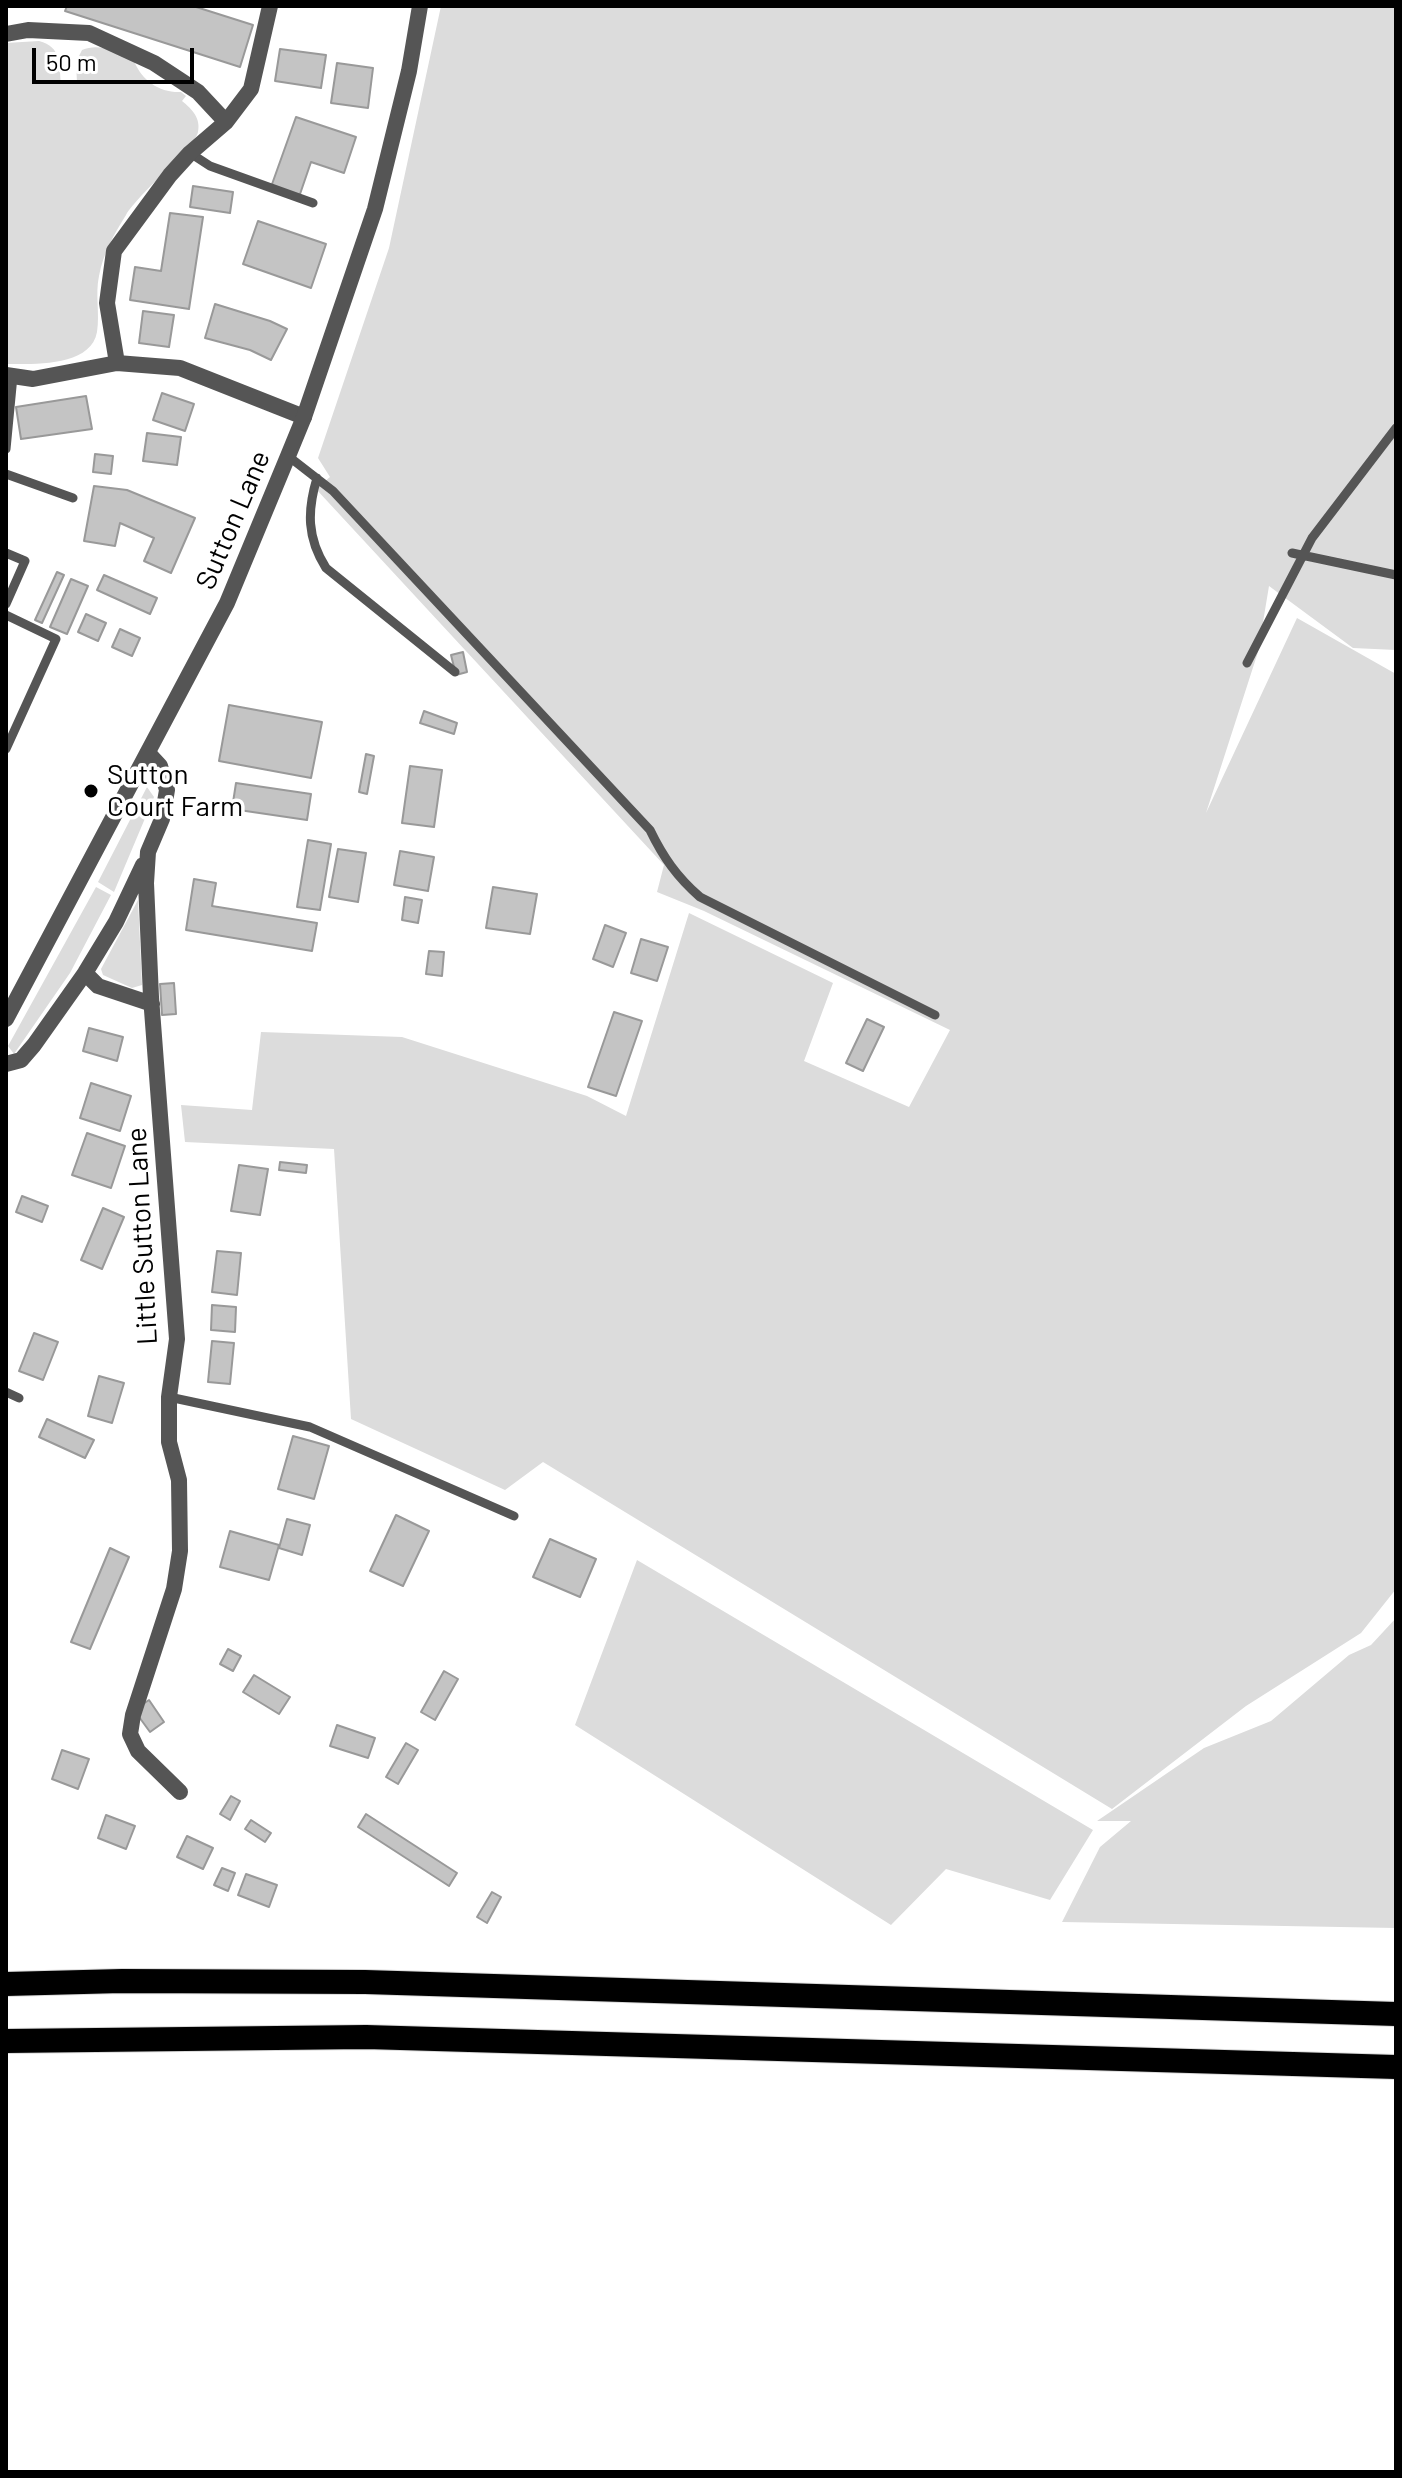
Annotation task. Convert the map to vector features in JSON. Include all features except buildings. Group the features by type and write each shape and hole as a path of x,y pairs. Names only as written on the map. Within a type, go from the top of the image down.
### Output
{"highway":[{"path":"6,1984 365,1982 1396,2014"},
{"path":"6,2041 366,2037 1396,2067"}],"street":[{"path":"117,363 107,303 114,251 170,175 226,122 251,89 270,6"},
{"name":"Sutton Lane","path":"6,1019 227,603 304,417 375,209 409,71 420,6"},
{"path":"6,34 28,30 89,33 154,63 198,92 226,122"},
{"path":"9,375 33,379 117,363 180,368 304,417"},
{"name":"Little Sutton Lane","path":"148,753 160,766 167,790 162,819 148,852 146,883 177,1339 169,1397 169,1442 179,1480 180,1551 174,1589 133,1715 130,1734 142,1757 180,1792"},
{"path":"6,1064 21,1060 85,973 116,922 148,852"},
{"path":"85,973 98,986 152,1004"}],"lane":[{"path":"190,153 210,166 313,203"},
{"path":"6,449 9,375"},
{"path":"1247,663 1298,554 1396,428"},
{"path":"288,456 333,491 650,830 663,857 679,878 700,897 935,1015"},
{"path":"6,474 73,498"},
{"path":"317,478 309,503 314,549 326,568 455,672"},
{"path":"6,553 25,561 6,604"},
{"path":"1298,554 1396,575"},
{"path":"6,615 56,639 6,749"},
{"path":"6,1392 19,1398"},
{"path":"169,1397 310,1427 514,1516"}],"shaded area":[{"path":"441,6 1396,6 1396,650 1353,648 1269,586 1258,652 1206,813 1297,618 1396,674 1396,1589 1361,1633 1246,1706 1112,1809 543,1462 505,1490 351,1419 334,1149 185,1142 181,1105 252,1110 261,1032 402,1037 587,1096 626,1116 689,913 833,983 804,1061 909,1107 950,1030 704,911 657,892 664,865 316,489 330,477 318,458 389,248"},
{"path":"39,41 56,52 61,84 77,83 76,62 82,50 96,47 115,52 134,61 153,84 186,96 182,101 195,114 199,127 195,139 133,206 110,244 99,276 98,325 92,343 73,358 6,364 6,43"},
{"path":"147,787 154,797 114,892 98,882"},
{"path":"96,887 111,895 70,973 14,1054 8,1046"},
{"path":"138,900 142,985 132,988 103,975 101,969"},
{"path":"637,1560 1093,1830 1050,1900 946,1869 891,1925 575,1725"},
{"path":"1396,1618 1396,1928 1062,1922 1100,1847 1131,1821 1097,1821 1204,1748 1271,1721 1349,1655 1371,1645"}],"place":[{"name":"Sutton Court Farm","path":"91,791"}]}
